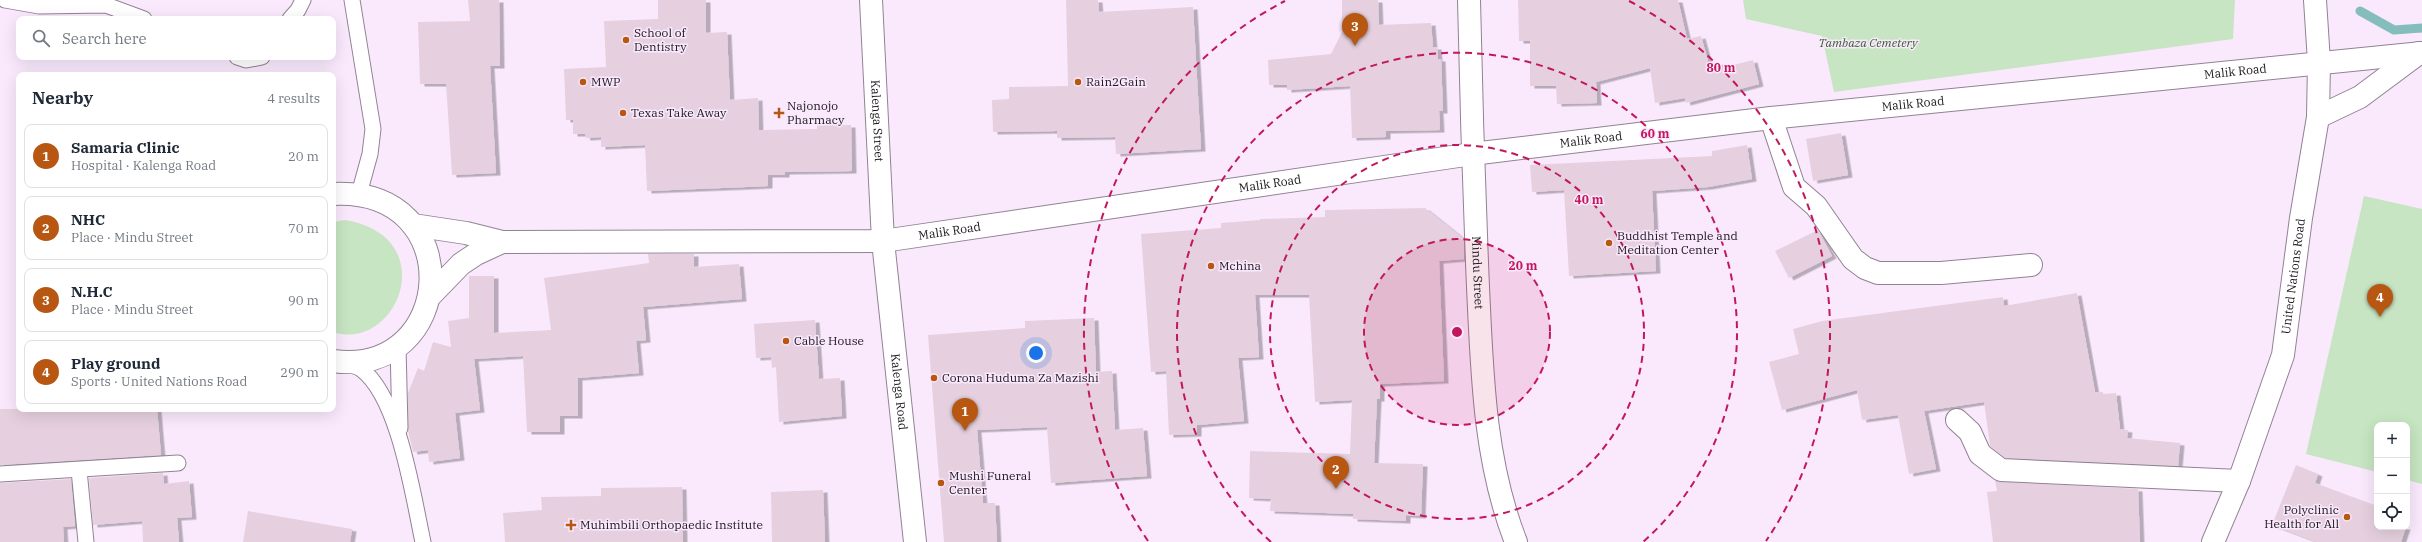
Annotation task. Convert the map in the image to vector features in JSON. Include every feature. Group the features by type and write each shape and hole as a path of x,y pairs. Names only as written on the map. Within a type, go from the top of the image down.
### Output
{"street":[{"name":"Kalenga Street","path":"871,0 883,241"},
{"name":"Mindu Street","path":"1469,0 1472,154 1481,347 1488,428 1504,512 1516,542"},
{"name":"United Nations Road","path":"2213,542 2240,481 2283,355 2301,218 2318,117 2320,62 2315,0"},
{"path":"2318,117 2360,97 2420,53"},
{"name":"Malik Road","path":"502,242 883,241 1472,154 1771,118 2420,53"},
{"path":"1771,118 1794,187 1816,206 1853,259 1865,268 1878,273 1941,273 2031,265"},
{"path":"336,194 359,194 389,204 413,225 426,247 432,271 430,296 423,315 416,326 398,346 382,356 363,361 336,362"},
{"path":"413,225 466,233 502,242"},
{"name":"Kalenga Road","path":"883,241 915,542"},
{"path":"430,296 462,264 476,254 502,242"},
{"path":"1957,420 1970,432 1980,454 2001,470 2240,481"}],"lane":[{"path":"5,0 39,6 106,6 135,16"},
{"path":"293,16 298,10 303,0"},
{"path":"352,0 373,129 370,154 359,194"},
{"path":"398,346 401,445"},
{"path":"336,363 360,368 375,383 386,401 401,445 423,542"},
{"path":"0,474 178,463"},
{"path":"79,470 86,542"}],"green space":[{"name":"Tambaza Cemetery","path":"1743,0 2235,0 2233,39 1834,92 1822,36 1746,19"},
{"path":"2364,196 2422,209 2422,484 2410,481 2410,422 2374,422 2374,471 2306,454"},
{"path":"345,220 376,231 394,248 402,268 400,290 391,310 376,326 356,334 336,332 336,222"}],"building":[{"path":"468,0 499,0 500,66 490,66 496,173 452,175 446,84 420,84 418,22 470,21"},
{"path":"658,0 706,0 706,33 727,32 730,100 758,98 759,130 817,129 817,125 851,125 852,171 785,172 785,175 768,175 768,186 647,191 645,145 601,147 601,137 586,138 585,134 573,134 573,120 566,120 564,69 606,67 604,21 658,19"},
{"path":"1066,0 1098,0 1099,12 1193,7 1201,149 1116,154 1115,137 1057,138 1057,131 993,132 992,100 1009,99 1009,87 1068,86"},
{"path":"1342,0 1378,0 1379,25 1431,23 1433,47 1437,47 1438,59 1441,59 1443,111 1439,111 1440,130 1386,131 1386,137 1352,138 1350,86 1287,90 1287,85 1269,85 1268,60 1331,54 1342,32"},
{"path":"1518,0 1678,0 1687,39 1701,36 1709,65 1719,62 1721,68 1753,60 1759,84 1686,103 1685,98 1655,103 1650,68 1596,82 1597,103 1557,104 1556,86 1530,86 1530,41 1519,41"},
{"path":"1841,133 1848,175 1813,181 1806,139"},
{"path":"1747,145 1752,179 1708,187 1652,191 1656,271 1569,276 1564,190 1532,192 1530,165 1712,156 1712,151"},
{"path":"1425,208 1464,239 1464,259 1439,261 1444,381 1380,384 1380,399 1377,399 1374,463 1423,464 1421,516 1406,515 1406,521 1353,519 1353,514 1270,511 1271,499 1249,498 1250,451 1350,454 1352,400 1315,402 1309,295 1255,295 1259,357 1238,358 1244,421 1197,425 1197,434 1169,435 1166,371 1151,372 1141,234 1221,228 1221,223 1260,219 1325,217 1325,210"},
{"path":"1818,230 1832,256 1789,278 1775,251"},
{"path":"648,254 694,254 694,267 739,264 742,299 643,307 646,340 636,341 639,373 578,378 578,416 560,416 560,432 527,432 523,356 474,359 480,410 455,413 460,458 429,462 428,450 413,452 408,431 408,393 418,368 424,371 433,342 451,347 448,321 469,318 469,276 494,276 494,333 551,330 544,278 649,263"},
{"path":"2077,293 2095,392 2103,392 2103,394 2116,393 2120,429 2128,430 2127,438 2180,443 2178,466 2005,458 1990,446 1984,402 1924,411 1936,469 1909,474 1898,415 1862,420 1857,390 1782,410 1769,362 1799,354 1793,329 1822,321 2003,297 2004,306"},
{"path":"1094,318 1096,372 1112,371 1115,430 1143,428 1147,476 1051,483 1047,427 977,430 983,503 995,503 997,542 944,542 928,335 1025,328 1025,321"},
{"path":"815,320 819,379 840,378 842,416 779,422 776,367 772,368 771,357 756,358 754,324"},
{"path":"0,409 16,409 16,412 157,412 161,455 0,465"},
{"path":"2296,465 2318,474 2315,483 2374,505 2374,530 2405,530 2401,542 2317,542 2272,525"},
{"path":"163,473 164,484 189,481 192,517 177,518 179,542 143,542 142,521 93,525 89,478"},
{"path":"71,479 75,526 63,527 64,542 0,542 0,483"},
{"path":"1995,481 2138,489 2140,542 1993,542 1987,492 1997,491"},
{"path":"682,487 683,542 505,542 503,513 542,510 541,497 601,496 601,488"},
{"path":"823,490 825,542 772,542 771,492"},
{"path":"248,511 352,529 350,542 243,542"}],"waterway":[{"path":"2360,11 2394,30 2422,28"}],"place":[{"name":"School of Dentistry","path":"626,40"},
{"name":"N.H.C","path":"1355,46"},
{"name":"MWP","path":"583,82"},
{"name":"Rain2Gain","path":"1078,82"},
{"name":"Texas Take Away","path":"623,113"},
{"name":"Najonojo Pharmacy","path":"779,113"},
{"name":"Buddhist Temple and Meditation Center","path":"1609,243"},
{"name":"Mchina","path":"1211,266"},
{"name":"Play ground","path":"2380,317"},
{"name":"Cable House","path":"786,341"},
{"name":"Corona Huduma Za Mazishi","path":"934,378"},
{"name":"Samaria Clinic","path":"965,431"},
{"name":"Mushi Funeral Center","path":"941,483"},
{"name":"NHC","path":"1336,489"},
{"name":"Polyclinic Health for All","path":"2347,517"},
{"name":"Muhimbili Orthopaedic Institute","path":"571,525"}]}
